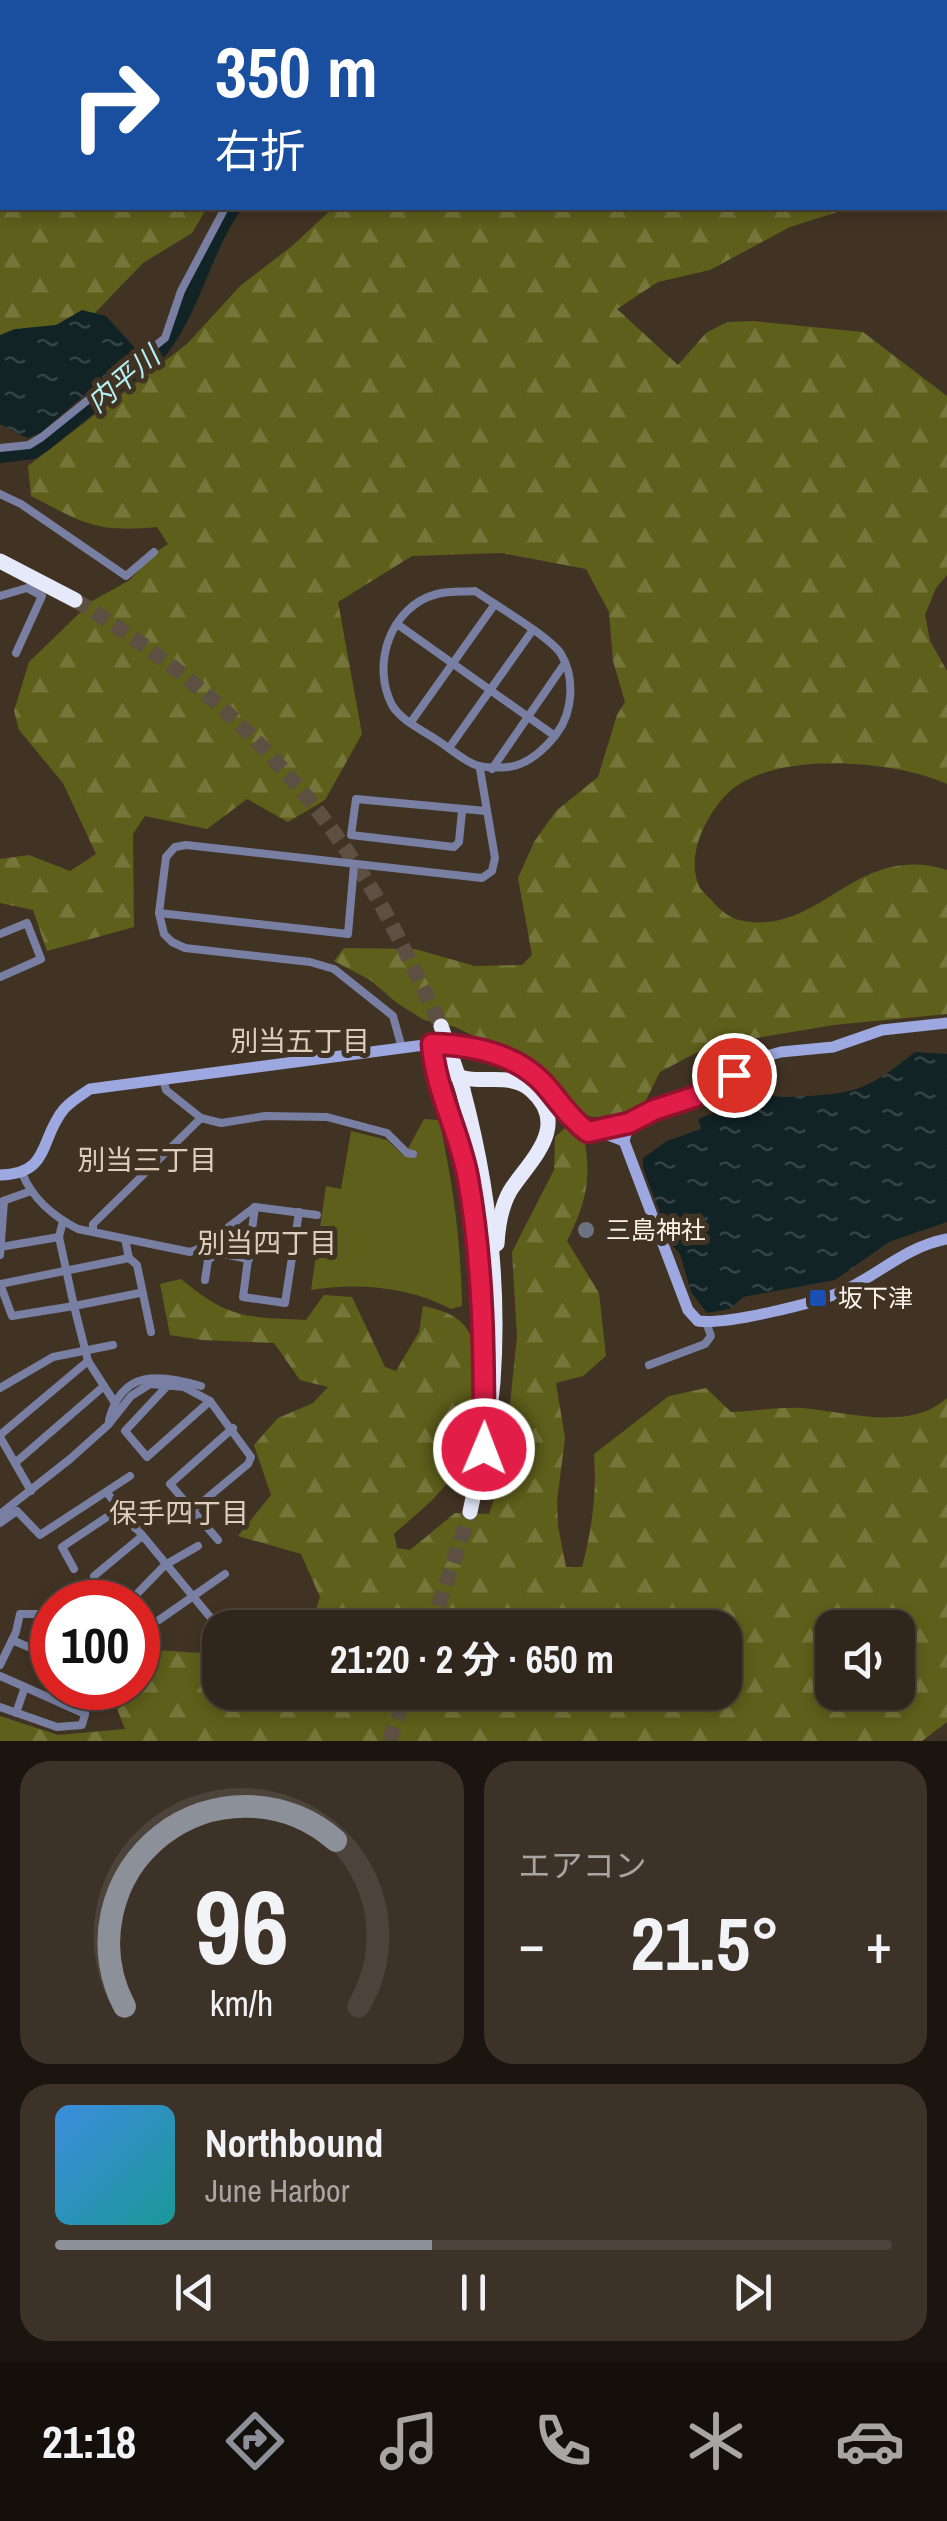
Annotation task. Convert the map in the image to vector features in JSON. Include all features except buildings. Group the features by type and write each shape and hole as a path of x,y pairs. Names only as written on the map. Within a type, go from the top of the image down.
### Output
{"highway":[{"path":"0,561 75,600"},
{"path":"441,1026 463,1090 485,1194 494,1295"},
{"path":"432,1044 449,1071 459,1078 517,1082 530,1090 546,1113 544,1143 501,1211 494,1295 493,1381 470,1512"},
{"path":"432,1044 468,1176 479,1259 485,1353 484,1449"}],"main road":[{"path":"0,1175 22,1173 42,1156 58,1118 78,1097 102,1086 456,1044 511,1060 538,1078 588,1132 629,1123 694,1097 759,1058 833,1047 882,1030 947,1022"},
{"path":"629,1123 624,1141 688,1310 698,1321 751,1315 832,1296 912,1249 947,1240"},
{"path":"598,1131 624,1141"}],"street":[{"path":"0,448 29,445 42,438 165,338 181,290 225,210"},
{"path":"0,494 21,504 126,576 154,552"},
{"path":"0,596 27,588 42,596 16,653"},
{"path":"475,590 559,651 572,690 564,722 545,749 516,766 480,769 393,708 382,669 389,635 397,624 406,612 435,594 475,590"},
{"path":"411,722 494,604"},
{"path":"397,624 555,736"},
{"path":"449,748 532,631"},
{"path":"492,768 565,663"},
{"path":"402,1048 392,1016 334,968 185,948 164,934 159,914 166,857 182,845 482,878 495,864 480,769"},
{"path":"462,811 459,842 454,847 351,835 356,799 486,811"},
{"path":"159,914 348,934 354,865"},
{"path":"0,934 27,923 41,960 0,977"},
{"path":"162,1079 166,1090 201,1118 221,1123 265,1116 327,1117 387,1133 407,1154 412,1154"},
{"path":"93,1232 92,1224 201,1118"},
{"path":"22,1173 31,1191 63,1222 190,1252 255,1207 317,1215"},
{"path":"31,1191 2,1201 0,1250 59,1237"},
{"path":"255,1207 244,1297 284,1303 299,1212"},
{"path":"63,1222 59,1237 86,1356 115,1404"},
{"path":"125,1238 128,1258 137,1265 150,1332"},
{"path":"205,1280 208,1260 218,1253 250,1260"},
{"path":"12,1316 0,1284 128,1258"},
{"path":"0,1317 140,1293"},
{"path":"650,1365 705,1344 711,1336 706,1322"},
{"path":"0,1388 42,1362 86,1356 113,1345"},
{"path":"31,1491 0,1436 86,1356"},
{"path":"108,1425 115,1404 128,1389 148,1376 201,1386"},
{"path":"170,1384 126,1432 147,1457 210,1400"},
{"path":"0,1514 108,1425 141,1388 170,1384 196,1391 210,1400 252,1457 194,1509"},
{"path":"15,1463 104,1386"},
{"path":"218,1540 170,1484 232,1428"},
{"path":"0,1523 17,1512 40,1535 130,1476"},
{"path":"108,1494 206,1610"},
{"path":"74,1569 62,1548 119,1508"},
{"path":"135,1528 160,1511"},
{"path":"94,1576 141,1536"},
{"path":"150,1580 165,1564 198,1546"},
{"path":"160,1618 225,1574"},
{"path":"0,1665 20,1614 30,1614"},
{"path":"12,1640 30,1648"},
{"path":"0,1676 84,1714"},
{"path":"16,1713 25,1687"},
{"path":"0,1706 57,1726 82,1726 84,1710"}],"green space":[{"path":"0,210 206,210 192,233 143,263 90,318 0,345"},
{"path":"331,210 844,210 790,227 710,270 658,282 617,309 678,365 706,333 727,322 863,332 947,396 947,575 936,588 925,615 930,641 947,671 947,784 897,769 866,765 802,765 772,771 746,780 718,804 700,838 695,862 699,886 722,911 739,920 767,922 793,916 887,868 915,865 947,870 947,1014 834,1025 709,1046 660,1072 643,1106 607,1118 584,1116 532,1064 455,1027 424,1020 370,980 334,961 344,948 415,949 475,966 522,965 532,955 518,878 534,842 556,811 598,777 617,715 625,702 613,661 609,612 586,569 501,553 412,556 338,602 362,734 325,800 288,822 247,799 207,829 145,816 133,834 134,927 47,951 33,910 0,903 0,859 29,855 70,871 96,854 63,783 19,730 14,711 29,662 92,601 130,580 153,554 168,544 157,527 91,524 31,496 28,466 187,344 240,286"},
{"path":"424,1119 439,1120 444,1143 458,1235 462,1306 451,1309 382,1288 346,1286 311,1290 326,1186 341,1189 351,1131 387,1140 404,1156"},
{"path":"567,1126 584,1137 587,1166 586,1190 567,1241 599,1293 606,1356 583,1376 556,1383 565,1438 557,1501 566,1567 582,1567 586,1553 594,1497 594,1454 669,1396 706,1388 731,1412 802,1408 878,1417 915,1414 947,1398 947,1722 922,1741 0,1741 0,1716 58,1735 125,1729 118,1710 160,1710 160,1650 202,1653 202,1710 742,1710 742,1610 316,1610 320,1597 301,1554 238,1536 271,1495 254,1445 278,1418 313,1403 328,1387 300,1380 274,1343 170,1335 160,1284 181,1279 226,1309 267,1318 306,1320 324,1295 352,1297 385,1367 396,1371 419,1332 423,1306 440,1310 464,1325 476,1358 470,1426 449,1480 394,1534 397,1548 410,1550 455,1513 489,1514 503,1472 517,1336 512,1252 554,1170 555,1137"}],"water":[{"path":"82,310 106,316 135,348 134,353 39,434 27,438 0,424 0,335 15,329 56,325"},
{"path":"915,1052 947,1054 947,1222 889,1242 835,1280 743,1297 730,1309 707,1313 691,1292 680,1254 672,1245 643,1168 643,1158 667,1141 701,1129 698,1119 729,1107 732,1115 764,1094 808,1096 856,1089"}],"waterway":[{"name":"内平川","path":"0,456 33,452 162,349 183,315 233,210"}],"tunnel":[{"path":"75,600 206,694 280,766 346,849 376,896 441,1026"},
{"path":"437,1610 470,1512"},
{"path":"389,1741 400,1710"}],"place":[{"name":"三島神社","path":"586,1230"},
{"name":"坂下津","path":"818,1298"}],"district":[{"name":"別当五丁目","path":"300,1041"},
{"name":"別当三丁目","path":"147,1160"},
{"name":"別当四丁目","path":"267,1243"},
{"name":"保手四丁目","path":"179,1513"}],"route":[{"path":"484,1449 481,1274 468,1176 432,1044 456,1044 511,1060 538,1078 588,1132 629,1123 694,1097 734,1075"}]}
